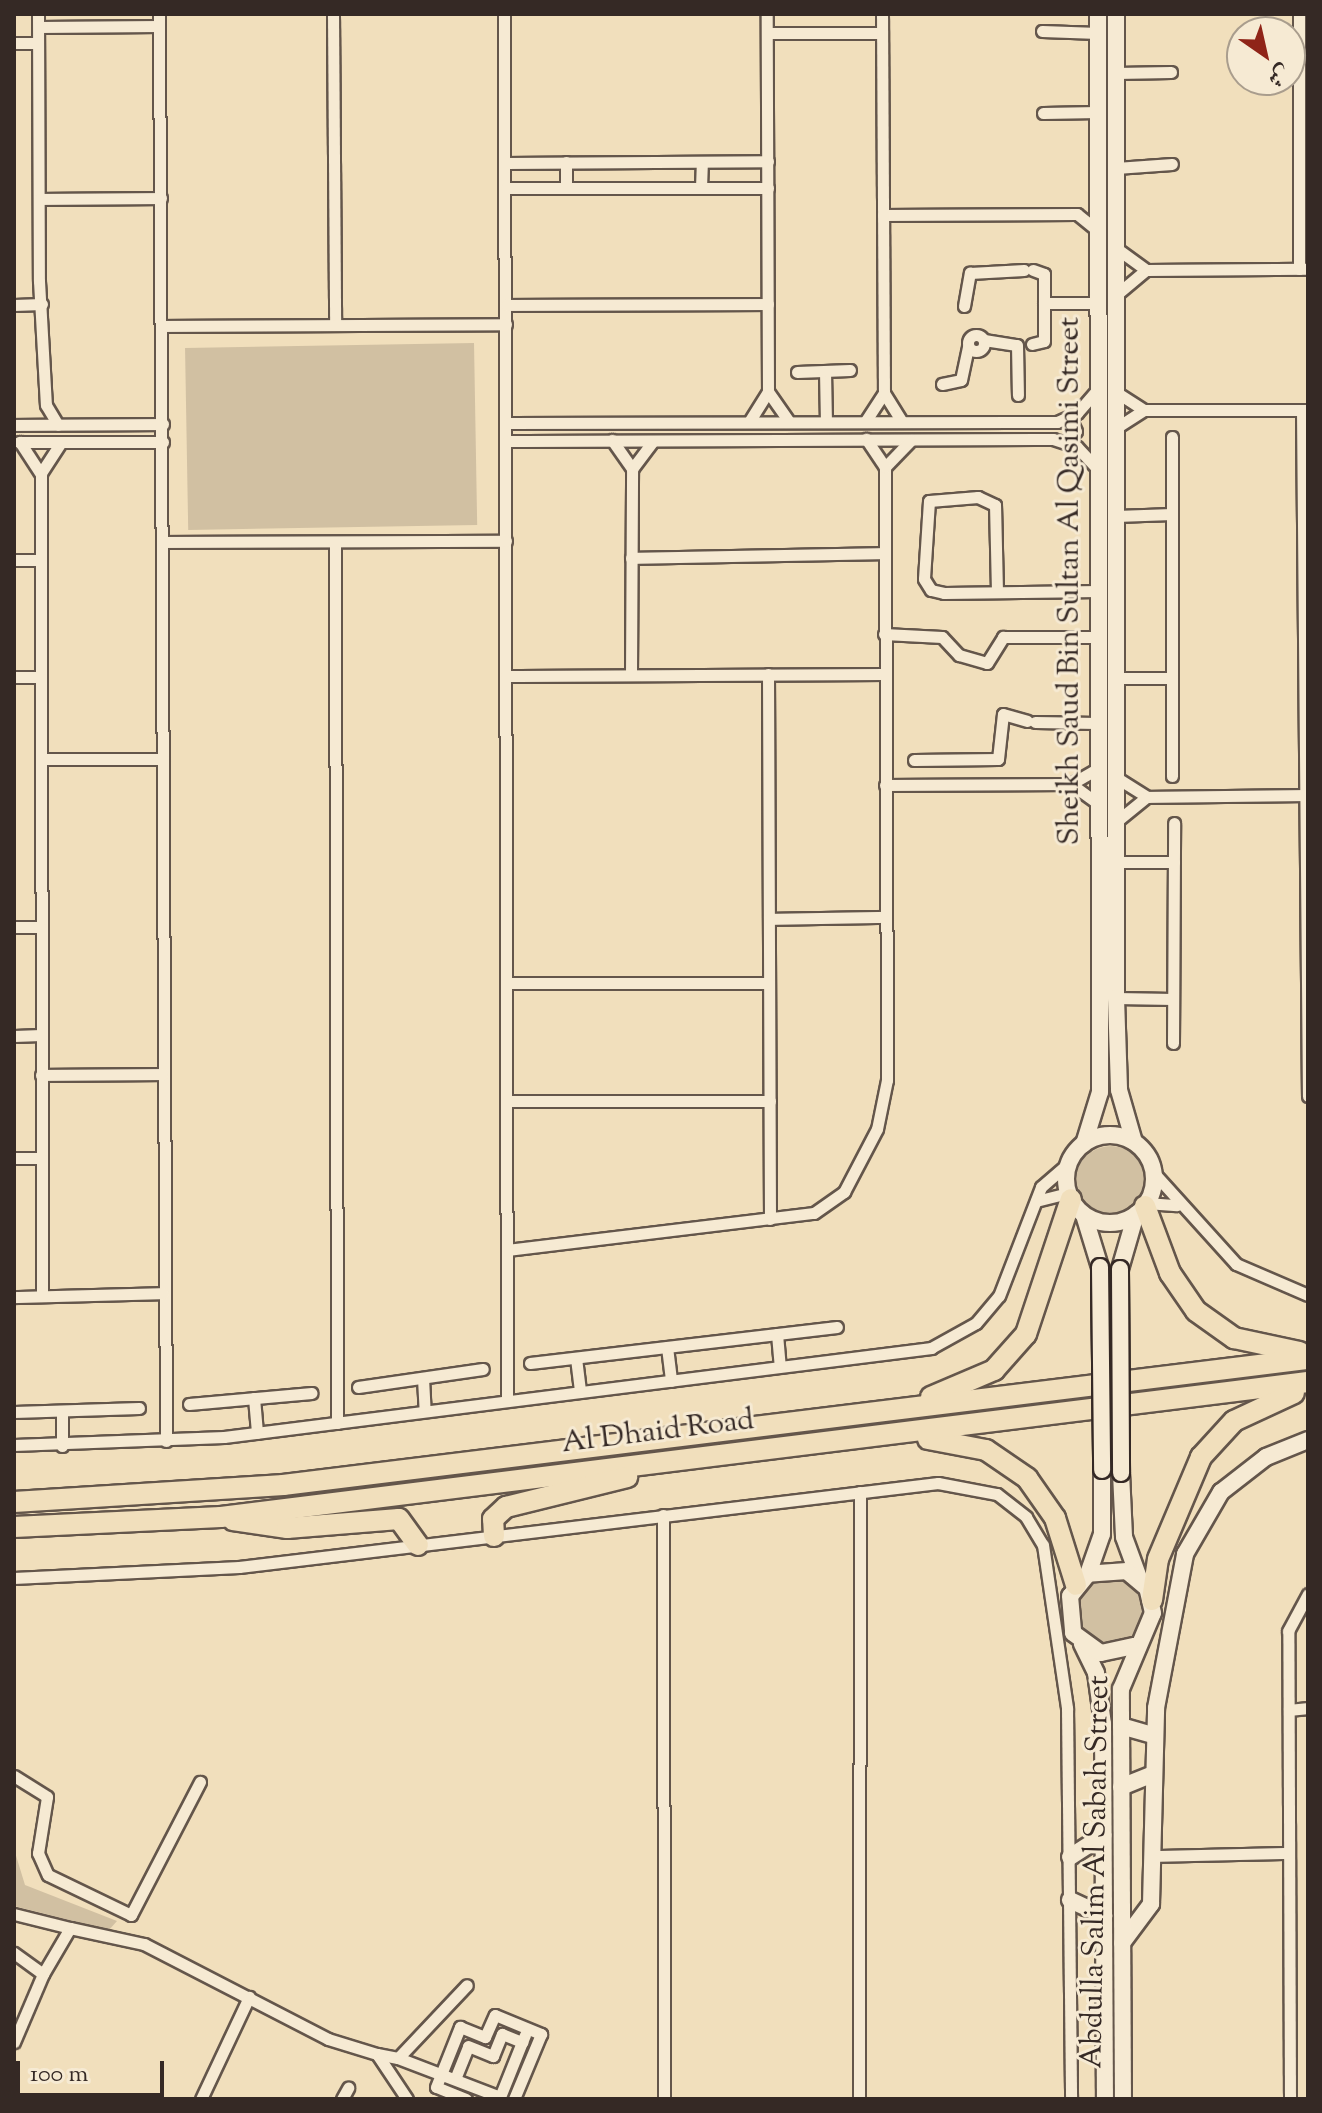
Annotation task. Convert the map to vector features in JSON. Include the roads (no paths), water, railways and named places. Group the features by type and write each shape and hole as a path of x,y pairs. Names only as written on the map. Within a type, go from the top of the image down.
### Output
{"highway":[{"path":"683,1436 930,1397 975,1383 1026,1334 1075,1202"},
{"path":"1142,1208 1170,1273 1196,1311 1256,1346 1308,1352"},
{"name":"Al Dhaid Road","path":"14,1502 218,1492 1308,1359"},
{"name":"Al Dhaid Road","path":"14,1527 221,1517 1308,1382"},
{"path":"1152,1600 1158,1559 1201,1457 1255,1408 1308,1391"},
{"path":"685,1459 913,1440 963,1442 1008,1462 1043,1497 1082,1579"},
{"path":"494,1536 493,1519 506,1507 655,1463"},
{"path":"221,1517 287,1528 399,1519 418,1545"}],"main road":[{"name":"Sheikh Saud Bin Sultan Al Qasimi Street","path":"1084,1144 1100,1103 1098,14"},
{"name":"Sheikh Saud Bin Sultan Al Qasimi Street","path":"1116,14 1116,998 1119,1090 1134,1142"},
{"path":"1100,805 1107,823 1117,821"},
{"path":"1109,1135 1134,1142 1153,1172 1120,1269 1121,1473 1124,1537 1139,1578 1152,1600 1150,1626 1134,1646 1112,1653 1081,1643 1068,1621 1102,1534 1100,1267 1075,1202 1070,1162 1084,1144 1109,1135"},
{"path":"1075,1202 1116,1222 1142,1208"},
{"path":"1122,1943 1149,1911 1154,1856 1155,1736 1174,1598 1193,1533 1243,1472 1308,1440"},
{"path":"1082,1579 1114,1568 1139,1578"},
{"name":"Abdulla Salim Al Sabah Street","path":"1081,1643 1102,1706 1105,2099"},
{"name":"Abdulla Salim Al Sabah Street","path":"1123,2099 1121,1726 1124,1674 1134,1646"},
{"path":"1121,1726 1155,1736"},
{"path":"1121,1787 1154,1774"},
{"path":"1070,1857 1104,1835"},
{"path":"1070,1900 1105,1916"}],"street":[{"path":"333,14 335,325"},
{"path":"504,14 508,423 507,1401"},
{"path":"749,422 768,392 767,14"},
{"path":"882,14 884,393 902,422"},
{"path":"1116,248 1146,270 1303,269 1304,132 1299,14"},
{"path":"58,425 46,405 38,20 159,20 163,326 162,1074 166,1441"},
{"path":"1042,31 1098,33"},
{"path":"767,33 882,33"},
{"path":"14,43 38,43"},
{"path":"1116,73 1171,72"},
{"path":"1043,113 1098,112"},
{"path":"506,163 768,161"},
{"path":"566,162 566,188"},
{"path":"701,188 702,162"},
{"path":"1116,168 1172,164"},
{"path":"506,188 768,188"},
{"path":"1077,214 1098,196"},
{"path":"40,199 161,198"},
{"path":"883,215 1077,214 1098,231"},
{"path":"1116,295 1146,270"},
{"path":"942,384 961,380 973,335 984,340 1044,343 1044,272 970,273 964,306"},
{"path":"1044,303 1098,303"},
{"path":"14,305 42,304"},
{"path":"506,305 768,304"},
{"path":"163,326 506,324"},
{"path":"1018,395 1025,344"},
{"path":"797,372 850,370"},
{"path":"825,371 826,422"},
{"path":"508,423 902,422 1070,418 1099,388"},
{"path":"768,392 789,422"},
{"path":"1116,392 1144,410 1305,410 1303,1057 1308,1096"},
{"path":"865,422 884,393"},
{"path":"34,425 46,405"},
{"path":"1116,428 1144,410"},
{"path":"1067,441 1076,431 1070,418"},
{"path":"14,425 163,424"},
{"path":"1172,437 1172,776"},
{"path":"507,1250 814,1213 838,1199 877,1129 887,1080 885,467 866,439"},
{"path":"612,440 632,469 631,675"},
{"path":"885,467 911,440"},
{"path":"508,441 1067,441 1099,471"},
{"path":"632,469 653,441"},
{"path":"17,442 163,442"},
{"path":"17,442 41,474"},
{"path":"42,1296 41,474 61,442"},
{"path":"997,592 995,505 978,497 929,501 927,585 937,593 1099,591"},
{"path":"1116,516 1172,514"},
{"path":"164,542 506,541"},
{"path":"335,542 337,1423"},
{"path":"631,558 884,553"},
{"path":"14,560 40,560"},
{"path":"884,634 942,637 959,655 987,663 1003,637 1099,637"},
{"path":"768,674 770,1219"},
{"path":"506,676 884,674"},
{"path":"14,677 40,677"},
{"path":"1117,678 1172,678"},
{"path":"914,760 998,759 1003,714 1031,722 1097,723"},
{"path":"41,759 163,759"},
{"path":"885,785 1071,784 1099,768"},
{"path":"1117,778 1147,797 1303,795"},
{"path":"1071,784 1100,805"},
{"path":"1117,821 1147,797"},
{"path":"1173,1043 1174,823"},
{"path":"1116,862 1174,862"},
{"path":"769,919 886,917"},
{"path":"14,927 40,927"},
{"path":"507,983 769,983"},
{"path":"1116,998 1173,999"},
{"path":"14,1036 41,1035"},
{"path":"1303,1057 1308,1081"},
{"path":"41,1075 162,1074"},
{"path":"507,1101 770,1101"},
{"path":"14,1158 41,1158"},
{"path":"14,1445 166,1441 257,1433 915,1351 962,1334 999,1296 1046,1179 1070,1162"},
{"path":"1153,1172 1179,1205 1248,1273 1308,1295"},
{"path":"1034,1205 1046,1194 1075,1202"},
{"path":"1142,1208 1179,1205"},
{"path":"14,1297 163,1293"},
{"path":"530,1363 837,1327"},
{"path":"777,1334 780,1366"},
{"path":"667,1347 671,1381"},
{"path":"576,1358 580,1392"},
{"path":"358,1387 483,1369"},
{"path":"423,1378 425,1411"},
{"path":"189,1404 312,1393"},
{"path":"254,1398 257,1433"},
{"path":"14,1412 139,1408"},
{"path":"62,1411 62,1446"},
{"path":"14,1578 181,1572 860,1492 978,1486 1014,1506 1036,1530 1047,1561 1067,1708 1071,2099"},
{"path":"859,2099 860,1492"},
{"path":"663,1515 664,2099"},
{"path":"1290,2099 1288,1631 1308,1594"},
{"path":"1289,1710 1308,1708"},
{"path":"14,1776 47,1797 38,1853 48,1875 131,1915 200,1782"},
{"path":"1154,1856 1289,1853"},
{"path":"14,1914 144,1944 340,2045 398,2058 500,2097 527,2029"},
{"path":"14,2042 43,1974 70,1928"},
{"path":"14,1953 43,1974"},
{"path":"398,2058 467,1985"},
{"path":"201,2099 249,1997"},
{"path":"466,2099 436,2087 460,2027 485,2037 495,2015 541,2034 514,2099"},
{"path":"455,2079 468,2046 493,2056 502,2034 522,2042"},
{"path":"377,2054 404,2097"}]}
